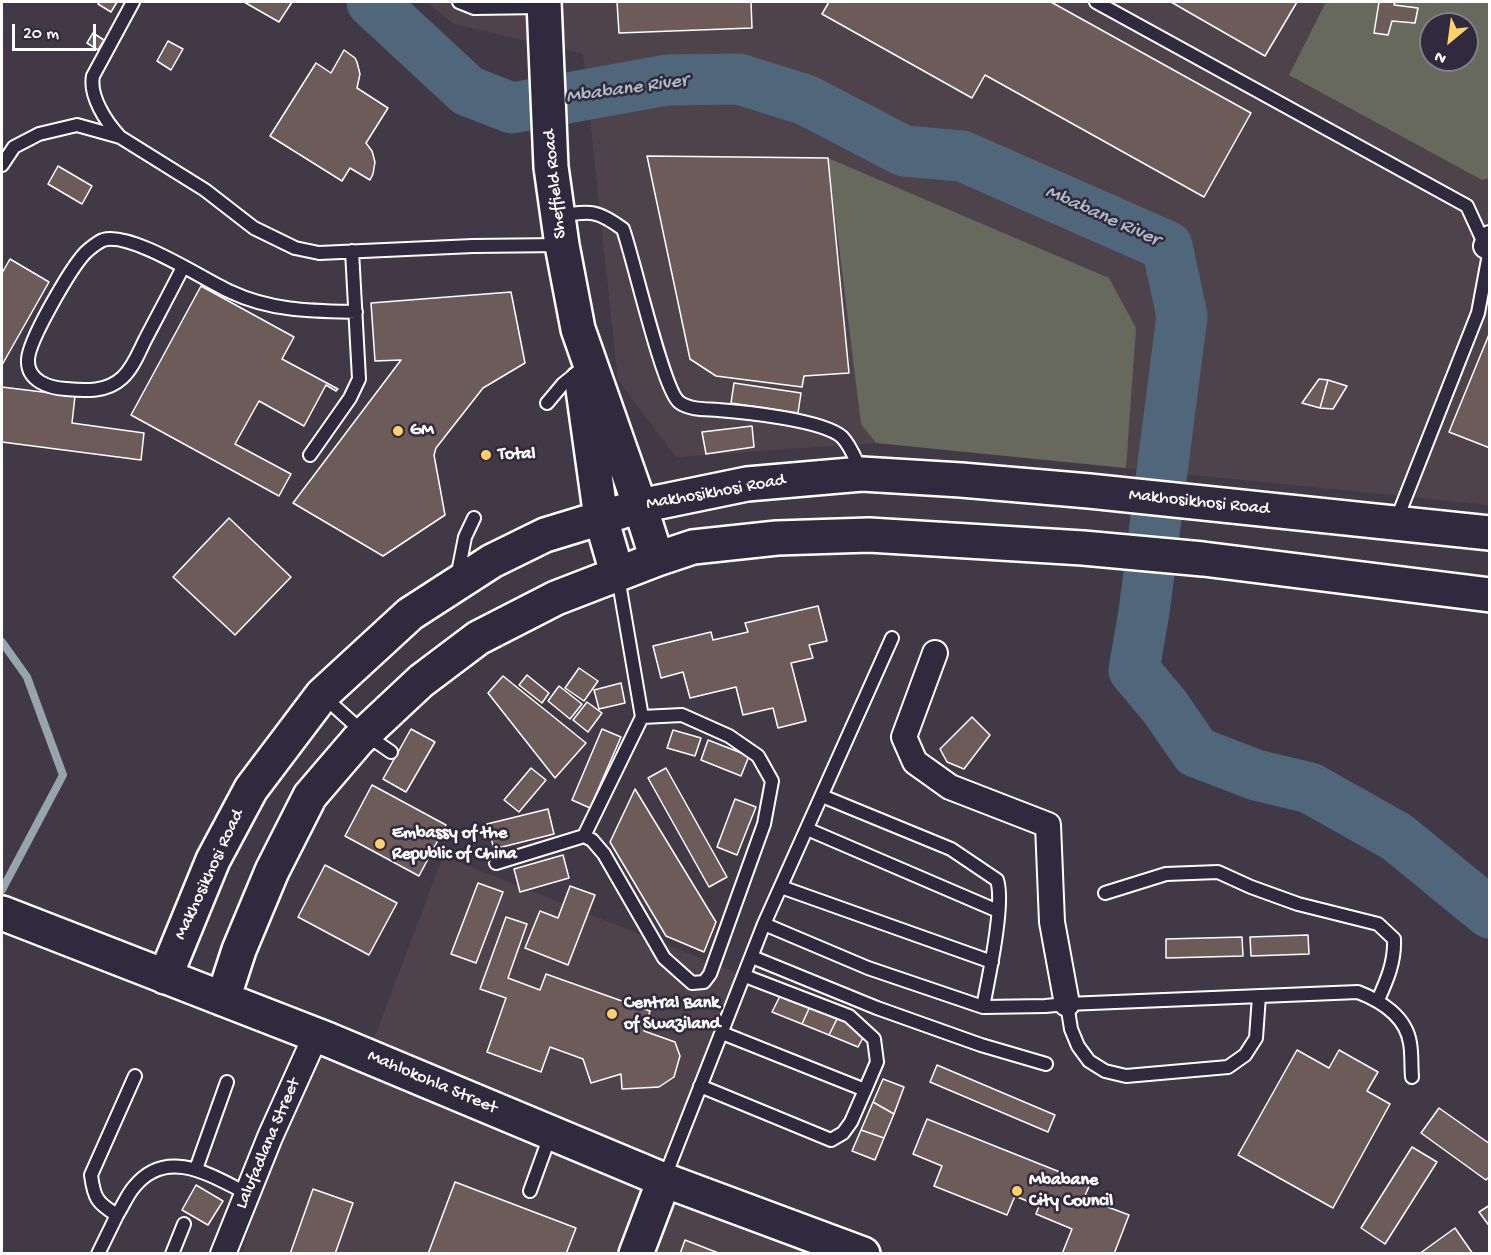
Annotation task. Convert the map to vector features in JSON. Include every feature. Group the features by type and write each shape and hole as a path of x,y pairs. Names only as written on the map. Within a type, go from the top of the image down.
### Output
{"main road":[{"name":"Sheffield Road","path":"544,4 551,167 578,329 580,371 601,518 617,573"},
{"name":"Sheffield Road","path":"578,329 657,558"},
{"name":"Makhosikhosi Road","path":"165,977 213,860 251,789 322,695 411,615 492,561 545,535 640,506 747,484 862,474 1089,491 1490,533"},
{"path":"223,999 239,950 268,881 310,796 365,734 421,681 478,638 556,597 657,558 693,547 777,538 868,535 1083,548 1203,559 1490,595"},
{"name":"Mahlokohla Street","path":"2,913 316,1035 664,1180 862,1254"},
{"path":"636,1254 664,1180"}],"street":[{"path":"935,653 904,737 915,762 950,787 1048,825 1052,922 1067,1004"},
{"name":"Lalufadlana Street","path":"223,1254 270,1137 316,1035"}],"lane":[{"path":"120,137 96,100 92,83 93,76 133,2"},
{"path":"459,2 474,8 544,4"},
{"path":"1096,2 1467,206 1488,242 1489,254 1478,313 1396,522"},
{"path":"2,165 14,147 39,134 77,125 120,137 205,190 254,228 295,248 319,253 560,230 588,211 609,218 623,229 672,393 678,401 691,407 732,411 825,428 843,439 862,474"},
{"path":"183,267 134,362 122,379 99,390 82,391 43,385 32,375 27,362 31,345 71,272 86,251 104,240 126,240 183,267 233,293 267,305 301,311 356,312"},
{"path":"310,455 350,398 359,379 352,250"},
{"path":"547,403 563,384 580,371"},
{"path":"456,585 465,537 474,518"},
{"path":"584,836 642,717 617,573"},
{"path":"664,1180 764,924 892,638"},
{"path":"322,695 365,734 391,752"},
{"path":"496,863 584,836 592,840 604,854 664,958 692,983 704,982 710,974 764,824 772,780 758,756 729,736 682,715 642,717"},
{"path":"822,796 951,849 997,880 999,886 998,911 992,962 983,1007"},
{"path":"807,829 998,911"},
{"path":"1105,893 1166,874 1218,872 1298,904 1377,924 1394,939 1394,955 1390,973 1378,1000"},
{"path":"781,887 992,962"},
{"path":"764,924 868,968 983,1007 1358,992 1378,1000 1399,1018 1410,1042 1412,1077"},
{"path":"753,957 878,1008 981,1045 1046,1064"},
{"path":"700,1086 831,1140 843,1133 851,1122 877,1062 874,1039 849,1016 745,976"},
{"path":"1067,1004 1071,1029 1078,1046 1089,1061 1105,1071 1126,1076 1228,1067 1245,1055 1256,1038 1259,996"},
{"path":"722,1033 865,1090"},
{"path":"117,1215 100,1204 93,1192 91,1175 135,1076"},
{"path":"196,1169 227,1082"},
{"path":"530,1191 552,1132"},
{"path":"98,1254 134,1187 149,1174 164,1168 180,1166 196,1169 248,1194"},
{"path":"172,1254 184,1224"}],"shaded area":[{"path":"427,2 1489,2 1489,505 877,443 676,457 618,380 583,54 454,24"},
{"path":"443,856 745,976 664,1180 863,1254 242,1254 276,1140 329,1040 368,1055"}],"green space":[{"path":"1326,2 1489,2 1489,178 1482,180 1289,75"},
{"path":"828,158 1109,278 1136,328 1126,468 876,443 861,424"}],"building":[{"path":"117,2 111,12 98,4"},
{"path":"244,2 292,2 279,22"},
{"path":"617,2 751,2 752,28 619,33"},
{"path":"829,2 1051,2 1251,113 1204,197 985,75 972,98 822,14"},
{"path":"1171,2 1297,2 1265,56"},
{"path":"1379,2 1395,2 1394,5 1418,8 1415,23 1392,21 1388,35 1374,33"},
{"path":"93,33 104,40 98,50 87,43"},
{"path":"168,41 183,49 171,70 157,61"},
{"path":"344,50 357,62 360,74 357,88 388,108 366,143 372,151 375,162 370,180 350,168 342,181 270,136 316,63 331,73"},
{"path":"647,156 828,158 849,373 804,376 802,387 716,376 690,359"},
{"path":"58,166 92,186 82,204 48,184"},
{"path":"10,259 49,282 2,365 2,273"},
{"path":"201,286 294,337 282,359 338,389 336,391 326,385 304,426 259,401 235,444 291,474 279,496 131,415"},
{"name":"GM","path":"511,292 525,363 483,388 436,448 434,455 445,515 383,556 293,503 401,360 375,361 371,303"},
{"path":"1490,332 1490,448 1449,432"},
{"path":"1319,379 1328,380 1320,408 1302,403"},
{"path":"1328,380 1347,386 1333,409 1320,408"},
{"path":"734,383 801,393 798,413 731,403"},
{"path":"2,387 75,396 72,423 144,433 141,460 2,442"},
{"path":"752,426 754,447 706,454 702,432"},
{"path":"229,518 291,577 235,635 173,577"},
{"path":"818,606 827,641 809,645 813,658 791,663 806,721 778,728 773,708 743,715 736,687 690,698 683,672 661,678 653,646 711,632 713,640 748,632 745,623"},
{"path":"579,668 598,681 584,701 565,688"},
{"path":"527,675 549,693 542,703 519,685"},
{"path":"503,676 586,743 555,778 488,693"},
{"path":"621,683 625,703 599,709 594,690"},
{"path":"559,686 582,704 570,719 548,701"},
{"path":"587,702 602,713 588,732 573,720"},
{"path":"972,717 990,735 964,769 947,762 940,749"},
{"path":"411,729 435,742 406,792 383,779"},
{"path":"602,729 621,737 590,808 572,800"},
{"path":"673,730 701,738 695,756 667,748"},
{"path":"708,740 749,756 741,776 701,760"},
{"path":"531,768 546,780 519,812 504,800"},
{"path":"666,768 727,877 709,887 648,778"},
{"path":"372,785 446,825 419,876 345,836"},
{"path":"635,789 716,922 704,952 666,936 610,842"},
{"path":"735,799 756,807 737,855 717,847"},
{"path":"548,809 554,834 494,849 487,824"},
{"path":"563,855 569,878 520,892 514,869"},
{"path":"325,865 397,903 369,955 298,917"},
{"path":"478,883 503,892 476,963 451,954"},
{"path":"570,886 595,895 568,965 525,948 540,911 558,918"},
{"path":"506,917 527,924 508,978 540,990 546,974 650,1011 644,1031 675,1042 680,1056 674,1077 659,1087 622,1089 621,1074 591,1083 583,1059 550,1047 541,1072 487,1052 506,998 480,989"},
{"path":"1308,935 1309,954 1251,956 1250,937"},
{"path":"1242,937 1243,956 1166,958 1166,939"},
{"path":"783,990 812,1002 802,1024 772,1012"},
{"path":"812,1002 840,1013 829,1035 802,1024"},
{"path":"840,1013 869,1027 858,1047 829,1035"},
{"path":"1297,1050 1329,1068 1339,1050 1378,1072 1367,1091 1390,1104 1333,1208 1238,1155"},
{"path":"937,1065 1055,1115 1048,1132 930,1082"},
{"path":"883,1079 904,1087 894,1114 873,1102"},
{"path":"873,1102 894,1114 884,1138 861,1130"},
{"path":"1439,1108 1490,1144 1490,1176 1486,1180 1421,1133"},
{"name":"Mbabane City Council","path":"927,1119 1090,1184 1084,1198 1129,1215 1114,1254 1062,1254 1072,1229 1036,1214 1039,1206 1015,1196 1007,1215 934,1186 942,1166 913,1154"},
{"path":"861,1130 884,1138 875,1160 852,1151"},
{"path":"1412,1147 1437,1162 1385,1244 1361,1228"},
{"path":"455,1182 576,1228 566,1254 428,1254"},
{"path":"196,1185 223,1201 208,1225 182,1210"},
{"path":"313,1189 353,1203 335,1254 290,1254"},
{"path":"1490,1205 1490,1227 1479,1212"},
{"path":"1455,1228 1473,1254 1419,1254"},
{"path":"685,1240 721,1254 680,1254"}],"waterway":[{"name":"Mbabane River","path":"372,2 468,91 512,108 667,80 739,79 806,100 904,151 962,156 1167,246 1182,316 1144,612 1134,670 1165,707 1196,752 1256,775 1310,788 1397,837 1490,913"},
{"path":"2,642 27,677 63,775 2,890"}],"place":[{"name":"GM","path":"398,431"},
{"name":"Total","path":"486,455"},
{"name":"Embassy of the Republic of China","path":"380,844"},
{"name":"Central Bank of Swaziland","path":"612,1014"},
{"name":"Mbabane City Council","path":"1017,1191"}]}
